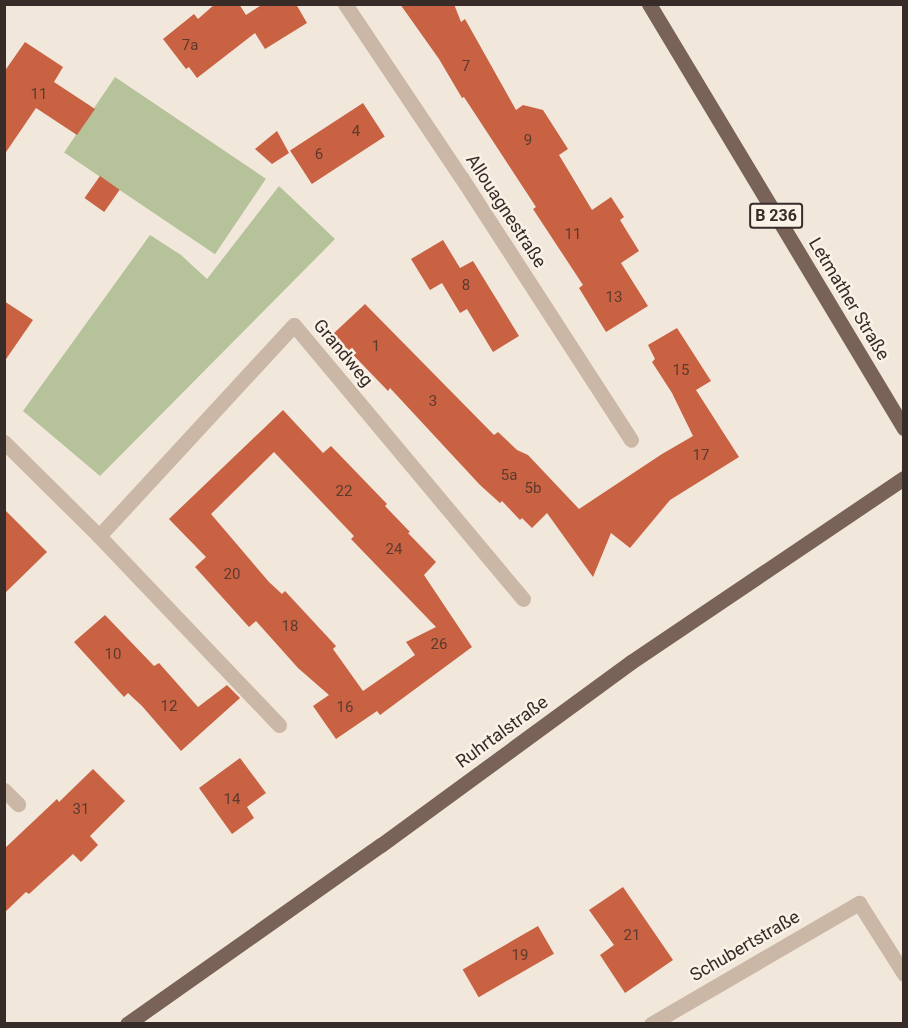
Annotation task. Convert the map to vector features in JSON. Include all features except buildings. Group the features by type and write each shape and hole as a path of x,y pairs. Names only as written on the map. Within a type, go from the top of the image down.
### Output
{"main road":[{"name":"Letmather Straße","path":"650,4 903,428"},
{"name":"Ruhrtalstraße","path":"127,1023 381,845 632,662 903,478"}],"street":[{"name":"Allouagnestraße","path":"345,4 461,177 631,441"},
{"name":"Grandweg","path":"99,536 294,325 523,599"},
{"path":"4,442 99,536 279,725"},
{"path":"4,790 18,804"},
{"name":"Schubertstraße","path":"651,1023 859,903 903,974"}],"green space":[{"path":"115,77 266,179 215,254 64,152"},
{"path":"279,186 335,239 100,476 23,411 150,235 181,255 207,279"}]}
